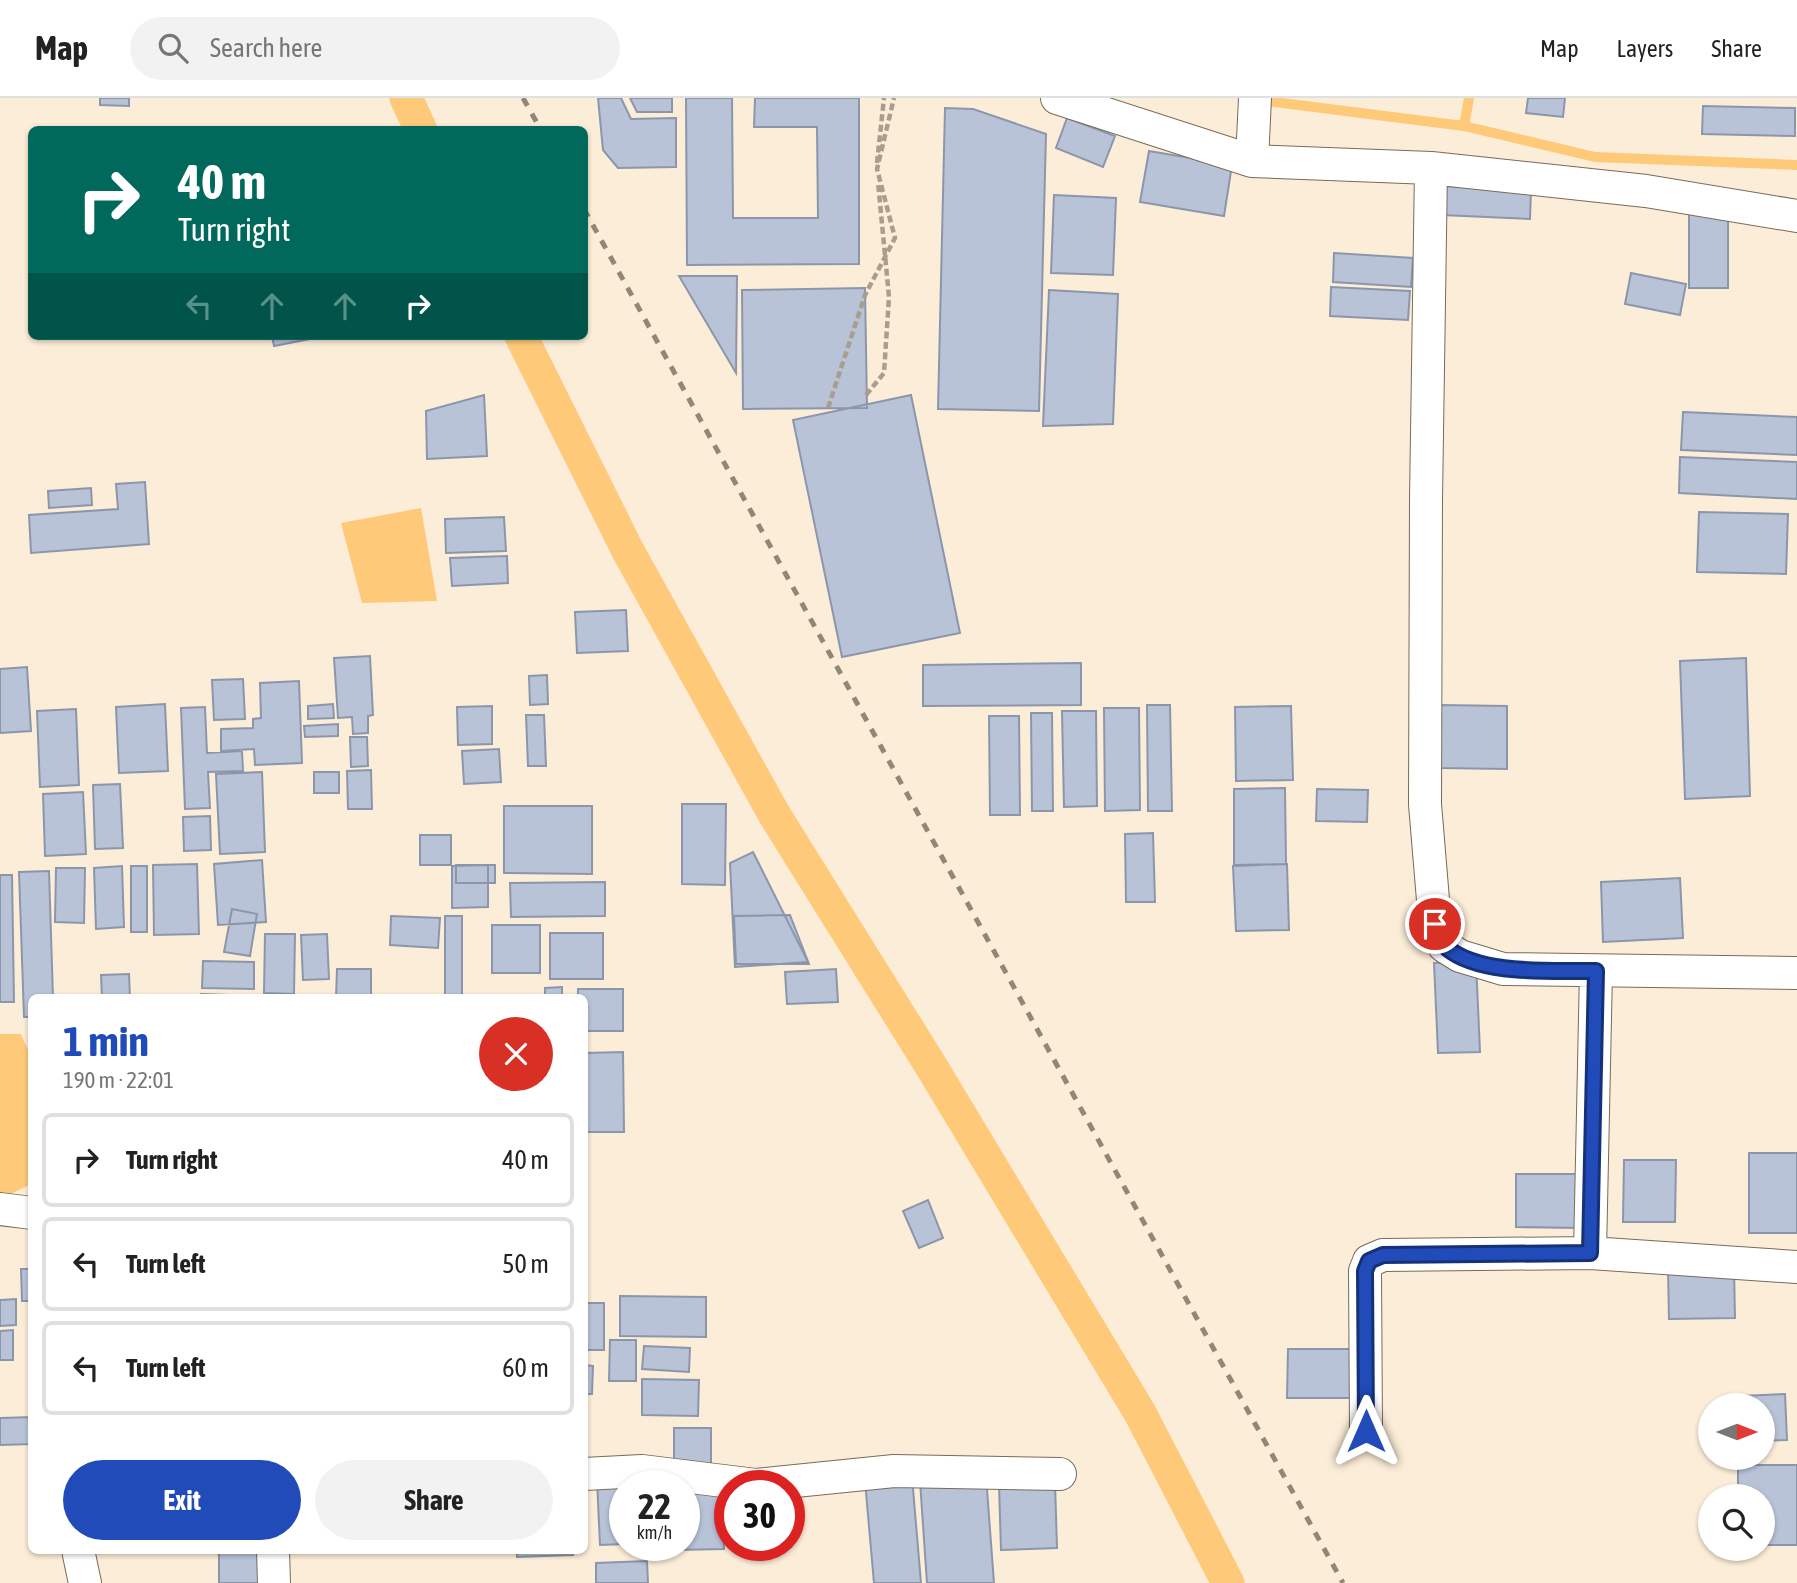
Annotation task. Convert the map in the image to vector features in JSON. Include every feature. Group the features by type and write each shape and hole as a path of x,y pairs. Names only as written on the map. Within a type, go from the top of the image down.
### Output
{"street":[{"path":"1057,98 1252,161 1431,168 1646,191 1797,216"},
{"path":"1252,161 1255,98"},
{"path":"1431,168 1425,804 1435,924 1444,946 1460,956 1503,969 1797,973"},
{"path":"1590,1253 1596,971"},
{"path":"0,1209 28,1212"},
{"path":"1366,1431 1365,1271 1369,1261 1383,1255 1590,1253 1797,1267"},
{"path":"588,1474 642,1471 756,1485 894,1471 1060,1474"},
{"path":"79,1554 85,1583"},
{"path":"273,1554 274,1583"}],"path":[{"path":"866,396 884,373 889,297 876,155 884,98"},
{"path":"828,408 865,295 895,238 877,169 894,98"}],"shaded area":[{"path":"421,508 437,601 362,603 341,523"},
{"path":"0,1034 21,1034 28,1050 28,1186 7,1196 0,1196"}],"building":[{"path":"100,98 129,98 129,106 100,105"},
{"path":"598,98 621,98 631,119 676,118 676,167 618,168 603,150"},
{"path":"630,98 672,98 672,112 637,112"},
{"path":"686,98 732,98 733,218 818,218 817,127 754,127 755,98 859,98 859,264 687,265"},
{"path":"1528,98 1565,98 1563,117 1526,113"},
{"path":"1703,106 1795,108 1795,136 1702,134"},
{"path":"945,108 973,109 1046,134 1039,411 938,409"},
{"path":"1067,118 1115,136 1103,167 1056,148"},
{"path":"1149,151 1232,165 1224,216 1140,202"},
{"path":"1443,186 1531,190 1530,219 1442,215"},
{"path":"1054,195 1116,198 1113,275 1051,273"},
{"path":"1689,205 1728,205 1728,288 1689,288"},
{"path":"1334,253 1413,258 1411,287 1333,282"},
{"path":"1631,273 1686,284 1680,315 1625,304"},
{"path":"679,276 737,276 736,373"},
{"path":"1331,287 1410,291 1408,320 1330,316"},
{"path":"865,288 867,408 743,409 742,290"},
{"path":"1049,290 1118,294 1113,424 1043,426"},
{"path":"273,340 305,340 274,346"},
{"path":"484,395 487,456 427,459 426,411"},
{"path":"911,395 960,633 842,657 793,420"},
{"path":"1683,412 1797,417 1797,455 1681,450"},
{"path":"1680,457 1797,462 1797,499 1679,493"},
{"path":"145,482 149,544 31,553 29,515 118,509 116,484"},
{"path":"91,488 92,505 49,508 48,491"},
{"path":"1699,512 1788,514 1786,574 1697,572"},
{"path":"504,517 506,551 446,553 445,519"},
{"path":"507,556 508,583 452,586 450,558"},
{"path":"626,610 628,651 577,653 575,612"},
{"path":"370,656 373,715 368,716 368,733 353,734 352,717 338,718 334,658"},
{"path":"1746,658 1750,796 1685,799 1680,661"},
{"path":"1081,663 1081,705 923,706 923,665"},
{"path":"27,667 31,731 0,733 0,669"},
{"path":"547,675 548,704 530,705 529,676"},
{"path":"243,679 245,719 214,720 212,680"},
{"path":"299,681 302,763 255,765 254,749 221,751 221,729 253,728 253,719 261,718 260,683"},
{"path":"165,704 168,771 119,773 116,707"},
{"path":"333,704 334,718 308,719 308,706"},
{"path":"1147,705 1170,705 1172,811 1148,811"},
{"path":"1441,705 1507,706 1507,769 1440,768"},
{"path":"492,706 492,744 458,745 457,707"},
{"path":"1291,706 1293,780 1236,781 1235,707"},
{"path":"205,707 207,753 242,751 243,771 208,772 210,808 185,809 181,708"},
{"path":"1104,708 1139,708 1140,810 1105,811"},
{"path":"76,709 79,785 40,787 37,711"},
{"path":"1062,711 1096,711 1097,806 1064,807"},
{"path":"1031,713 1052,713 1053,811 1032,811"},
{"path":"526,715 544,715 546,766 528,766"},
{"path":"989,716 1019,716 1020,815 990,815"},
{"path":"338,724 338,736 305,737 304,726"},
{"path":"350,737 367,737 368,766 351,767"},
{"path":"499,749 501,782 464,784 462,751"},
{"path":"371,770 372,809 348,809 347,771"},
{"path":"262,772 265,852 220,854 216,774"},
{"path":"314,772 339,772 339,793 314,793"},
{"path":"120,784 123,848 95,849 93,785"},
{"path":"1285,788 1286,864 1234,865 1234,789"},
{"path":"1317,789 1368,790 1367,822 1316,821"},
{"path":"83,792 86,854 45,856 43,794"},
{"path":"682,804 726,804 725,885 682,884"},
{"path":"504,806 592,806 592,874 504,873"},
{"path":"210,816 211,850 184,851 183,817"},
{"path":"1153,833 1155,902 1126,902 1125,834"},
{"path":"420,835 451,835 451,865 420,865"},
{"path":"753,852 808,962 735,967 730,863"},
{"path":"262,860 266,922 218,925 214,864"},
{"path":"197,864 199,934 154,935 153,865"},
{"path":"1287,864 1289,930 1236,931 1233,866"},
{"path":"456,865 495,865 495,883 456,883"},
{"path":"488,865 488,907 452,908 452,866"},
{"path":"122,866 124,927 96,929 94,868"},
{"path":"131,866 147,866 147,932 131,932"},
{"path":"56,868 85,868 84,923 55,922"},
{"path":"49,871 53,994 28,994 28,1017 24,1017 19,872"},
{"path":"0,875 12,875 14,1002 0,1002"},
{"path":"1680,878 1683,938 1603,942 1601,882"},
{"path":"605,882 605,916 511,917 510,883"},
{"path":"232,909 257,914 250,956 224,952"},
{"path":"790,915 809,964 736,964 734,916"},
{"path":"391,916 440,918 438,948 390,945"},
{"path":"445,916 462,916 462,994 445,994"},
{"path":"492,925 540,925 540,973 492,973"},
{"path":"550,933 603,933 603,979 550,979"},
{"path":"265,934 295,934 294,994 264,993"},
{"path":"327,934 329,979 303,980 301,935"},
{"path":"203,961 254,962 254,989 202,988"},
{"path":"1476,961 1480,1052 1438,1053 1434,963"},
{"path":"337,969 371,969 371,994 336,994"},
{"path":"836,969 838,1002 787,1004 785,972"},
{"path":"129,974 130,994 102,994 101,975"},
{"path":"562,987 562,994 545,994 545,988"},
{"path":"578,989 623,989 623,1031 588,1031 588,994 578,994"},
{"path":"623,1052 624,1132 588,1132 588,1053"},
{"path":"1749,1153 1797,1153 1797,1233 1749,1233"},
{"path":"1624,1160 1676,1160 1675,1222 1623,1222"},
{"path":"1516,1174 1580,1174 1580,1228 1516,1227"},
{"path":"928,1200 943,1238 919,1248 903,1211"},
{"path":"1734,1268 1735,1318 1669,1319 1668,1269"},
{"path":"21,1269 28,1269 28,1301 22,1301"},
{"path":"620,1296 706,1297 706,1337 620,1336"},
{"path":"16,1299 16,1325 0,1326 0,1300"},
{"path":"588,1303 604,1303 604,1350 588,1350"},
{"path":"13,1330 13,1360 0,1360 0,1331"},
{"path":"610,1340 636,1340 636,1381 609,1381"},
{"path":"644,1346 690,1348 689,1372 642,1369"},
{"path":"1288,1349 1355,1349 1355,1398 1287,1398"},
{"path":"588,1365 593,1366 592,1394 588,1394"},
{"path":"642,1379 699,1380 698,1416 642,1415"},
{"path":"1775,1394 1785,1394 1787,1440 1775,1440"},
{"path":"28,1417 28,1444 0,1445 0,1418"},
{"path":"674,1428 711,1428 711,1470 674,1470"},
{"path":"1775,1465 1797,1465 1797,1545 1775,1545 1775,1484 1738,1484 1738,1470 1775,1470"},
{"path":"986,1476 994,1583 927,1583 920,1481"},
{"path":"912,1477 921,1583 874,1583 865,1481"},
{"path":"597,1480 609,1483 609,1545 600,1545"},
{"path":"1055,1483 1057,1548 1001,1550 999,1485"},
{"path":"714,1484 714,1549 700,1550 700,1485"},
{"path":"219,1554 262,1554 261,1583 219,1583"},
{"path":"517,1554 573,1555 517,1557"},
{"path":"647,1561 648,1583 596,1583 596,1563"}],"waterway":[{"path":"406,98 419,126"},
{"path":"1469,98 1464,126 1595,157 1797,165"},
{"path":"1258,100 1464,126"},
{"path":"523,340 628,551 774,814 931,1066 1140,1413 1228,1583"}],"railway":[{"path":"523,98 539,126"},
{"path":"588,216 1343,1583"}],"route":[{"path":"1366,1431 1365,1271 1369,1261 1383,1255 1590,1253 1596,971 1503,969 1460,956 1444,946 1435,924"}]}
